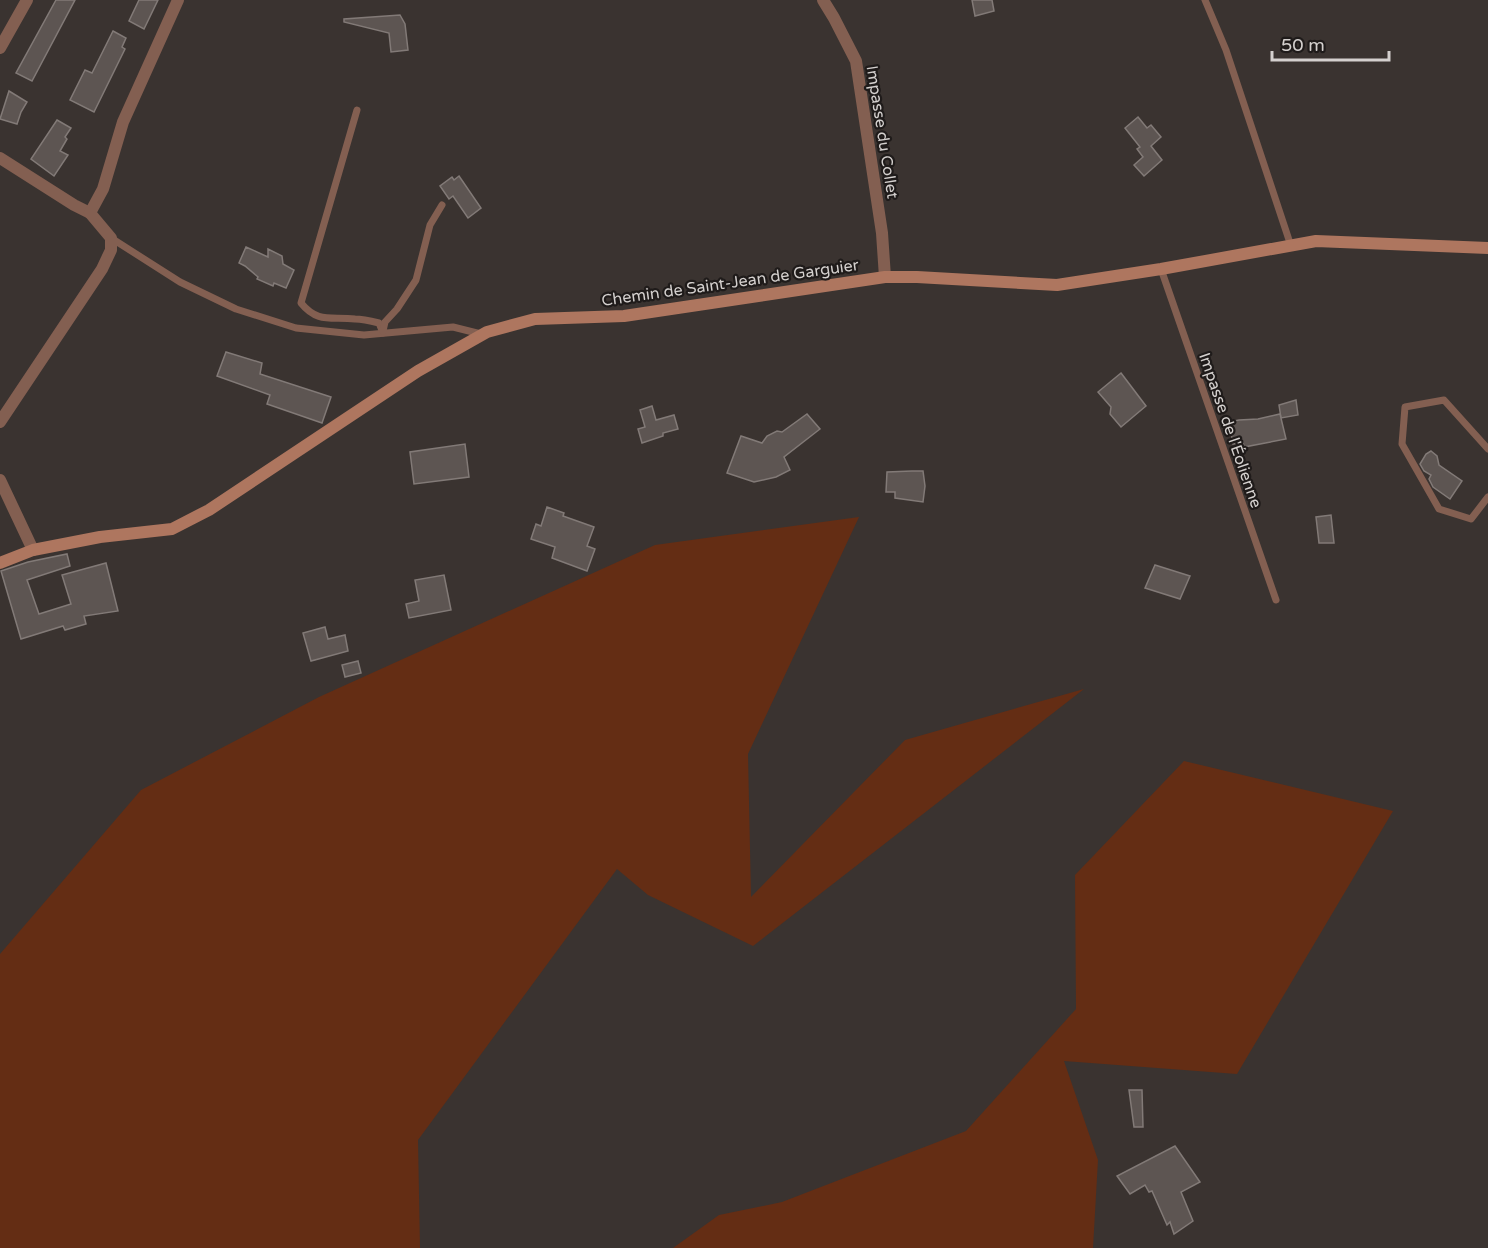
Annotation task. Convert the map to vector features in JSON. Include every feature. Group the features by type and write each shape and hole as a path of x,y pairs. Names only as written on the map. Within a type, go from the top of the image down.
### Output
{"street":[{"path":"0,48 27,0"},
{"path":"90,213 103,189 123,122 178,0"},
{"name":"Impasse du Collet","path":"823,0 856,61 882,233 885,277"},
{"path":"0,158 90,213 111,238 111,249 102,269 0,422"},
{"name":"Chemin de Saint-Jean de Garguier","path":"0,563 33,550 100,537 172,529 209,510 418,371 488,332 534,319 624,316 885,277 1057,285 1316,241 1488,248"},
{"path":"0,480 33,550"}],"lane":[{"path":"1205,0 1227,50 1291,246"},
{"path":"357,110 301,303 308,313 321,318 354,318 379,323 383,333"},
{"path":"383,333 385,322 397,309 416,280 430,225 442,205"},
{"path":"111,238 180,282 236,309 296,328 364,335 453,327 483,335"},
{"name":"Impasse de l'Éolienne","path":"1161,269 1275,600"},
{"path":"1488,449 1444,400 1405,407 1402,444 1439,509 1471,519 1488,497"}],"shaded area":[{"path":"859,517 748,754 751,897 905,740 1084,689 753,946 648,895 617,869 418,1140 420,1248 0,1248 0,954 141,790 319,697 655,545"},
{"path":"1184,761 1393,811 1237,1074 1064,1061 1098,1160 1093,1248 673,1248 719,1215 782,1202 966,1131 1076,1009 1075,875"}],"building":[{"path":"56,0 75,0 32,81 16,73"},
{"path":"139,0 158,0 144,29 129,21"},
{"path":"972,0 992,0 994,11 975,16"},
{"path":"400,15 405,24 408,50 391,52 389,33 344,22 344,19"},
{"path":"113,31 126,38 122,47 125,49 94,112 70,100 85,70 92,73"},
{"path":"9,91 27,102 17,124 0,119"},
{"path":"1138,117 1147,128 1151,125 1161,137 1151,146 1162,160 1144,176 1134,165 1143,157 1137,149 1140,147 1125,128"},
{"path":"57,120 71,128 60,151 68,155 54,176 31,159"},
{"path":"459,176 481,208 468,218 453,196 449,199 440,186 452,177 454,180"},
{"path":"246,247 268,257 268,249 282,256 283,264 294,270 286,288 274,283 273,286 257,279 258,277 239,263"},
{"path":"226,352 262,363 260,374 331,397 322,423 267,404 270,395 217,376"},
{"path":"1121,373 1146,406 1121,427 1110,414 1111,407 1098,392"},
{"path":"1296,400 1298,415 1281,418 1279,405"},
{"path":"652,406 656,420 674,415 678,429 642,443 638,429 645,427 640,410"},
{"path":"807,414 820,429 784,457 790,470 776,477 754,482 727,473 741,436 762,443 767,436 777,431 782,432"},
{"path":"1280,414 1286,439 1244,447 1243,442 1233,444 1229,422"},
{"path":"465,444 469,477 414,484 410,452"},
{"path":"1431,451 1437,456 1439,465 1462,481 1450,499 1433,487 1429,479 1431,475 1424,471 1420,464 1426,454"},
{"path":"923,471 925,486 923,502 895,498 895,492 886,492 887,472"},
{"path":"547,507 564,513 563,516 594,527 587,546 595,549 587,571 552,558 555,547 531,539 536,524 541,526"},
{"path":"1331,515 1334,543 1319,543 1316,517"},
{"path":"67,554 70,566 27,580 39,614 71,604 62,575 106,563 118,611 84,616 86,624 65,630 63,626 21,639 1,571 28,562"},
{"path":"1155,565 1190,576 1180,599 1145,588"},
{"path":"444,575 451,610 409,618 406,604 419,601 415,580"},
{"path":"325,627 328,639 345,635 348,651 311,661 303,633"},
{"path":"358,661 361,673 345,677 342,665"},
{"path":"1129,1090 1142,1090 1143,1127 1134,1127"},
{"path":"1175,1146 1200,1182 1181,1192 1193,1221 1174,1234 1170,1222 1167,1225 1152,1191 1149,1192 1145,1185 1130,1194 1117,1176"}]}
